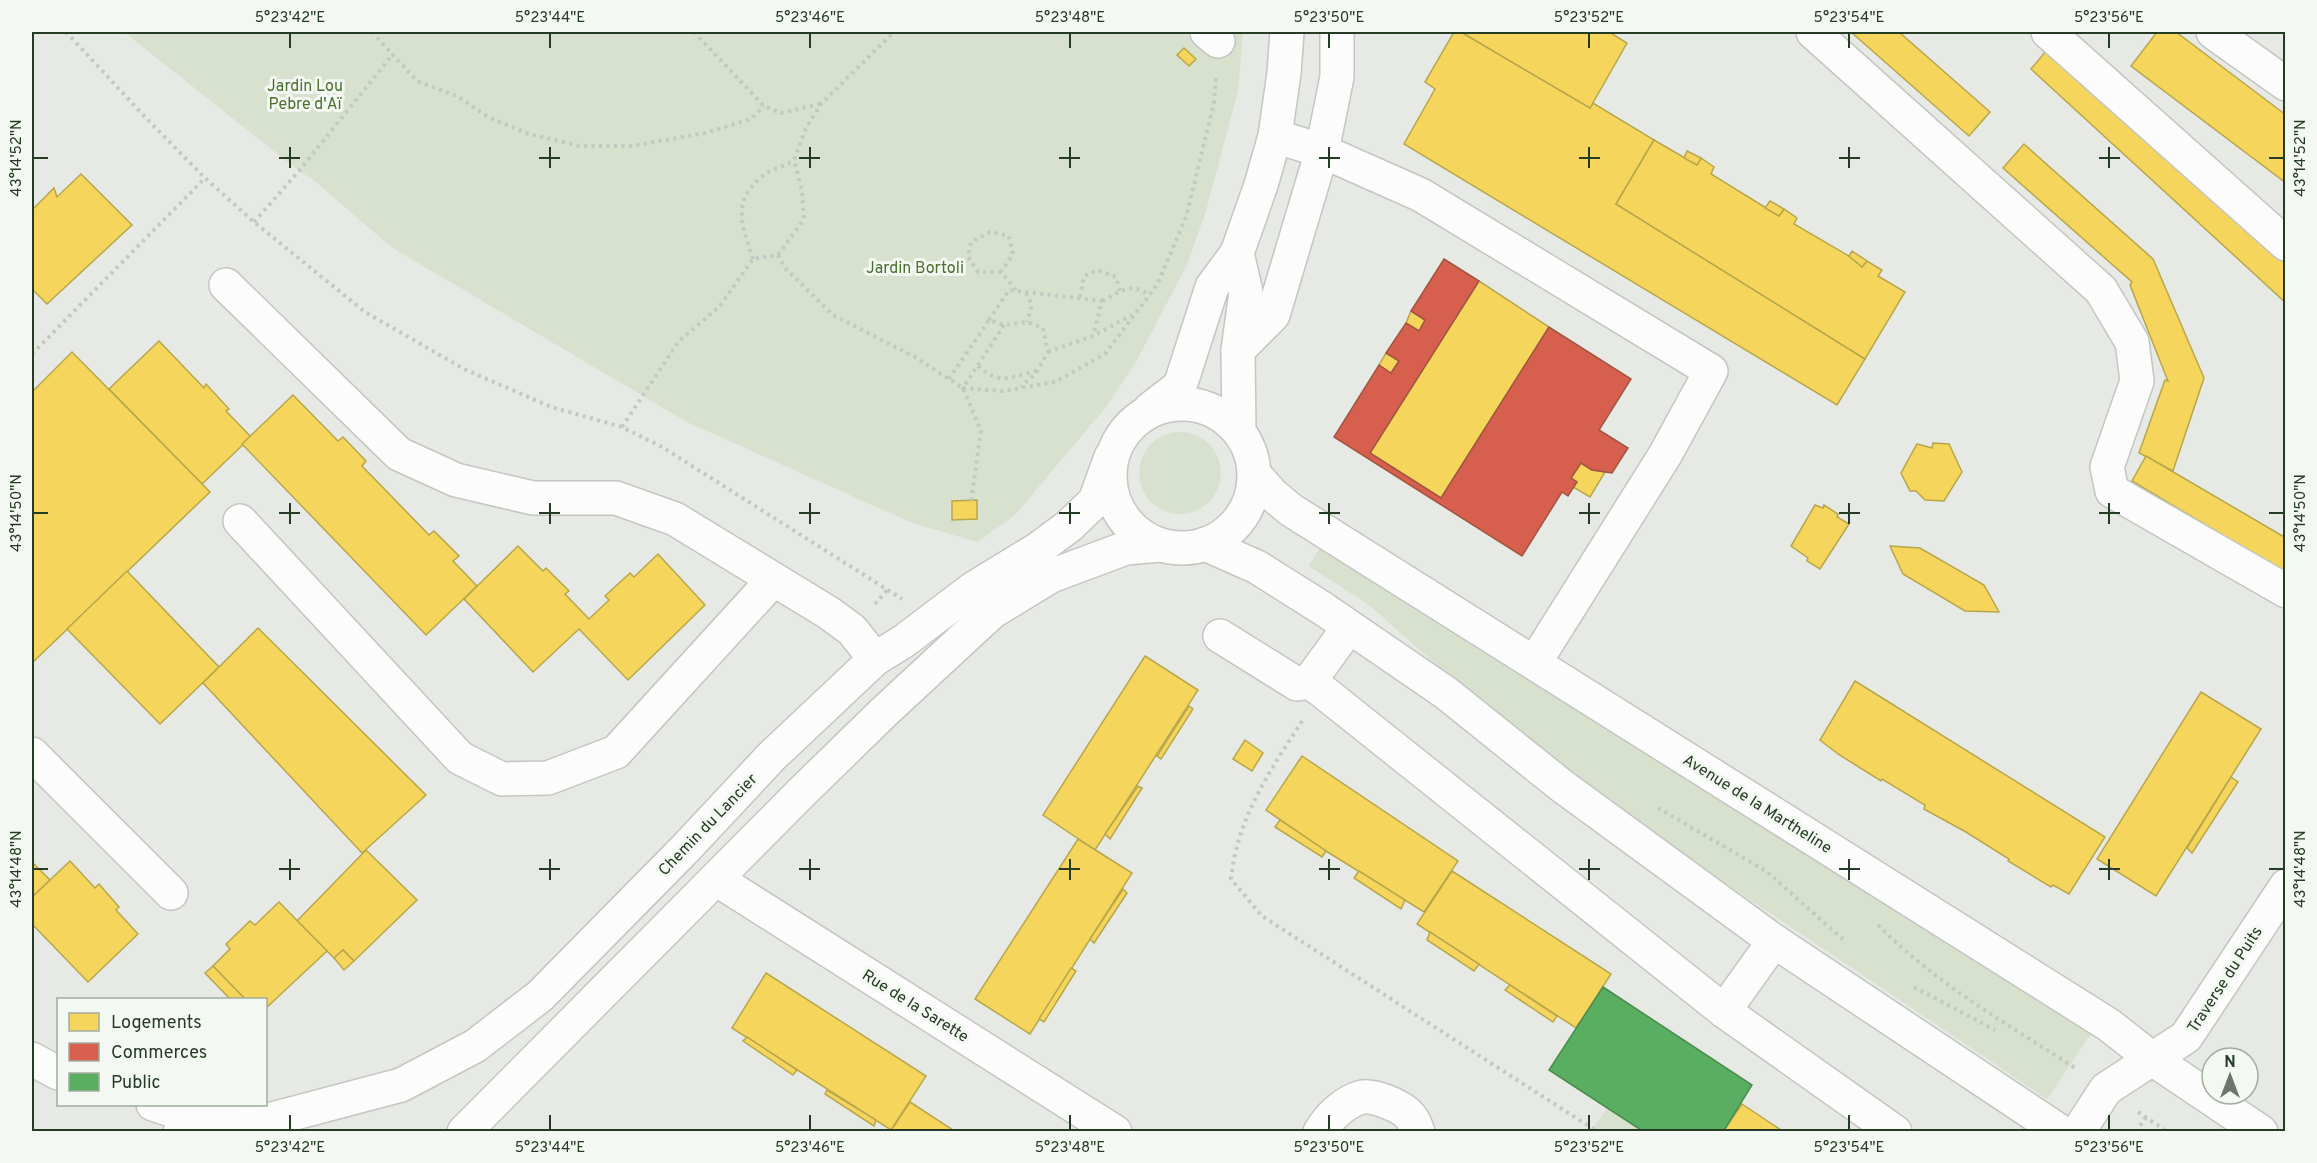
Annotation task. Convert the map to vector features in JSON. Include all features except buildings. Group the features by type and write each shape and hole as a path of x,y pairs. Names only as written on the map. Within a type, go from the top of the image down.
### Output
{"street":[{"path":"1160,545 1136,532 1118,511 1110,485 1111,457 1125,430 1180,386 1212,287 1237,253 1261,185 1275,136 1287,32"},
{"path":"1238,350 1273,315 1322,151 1337,77 1338,32"},
{"path":"1813,32 2101,290 2132,342 2136,381 2107,467 2112,490 2286,591"},
{"path":"2048,32 2286,244"},
{"path":"2213,32 2286,84"},
{"path":"1275,136 1322,151 1421,195 1711,371 1665,455 1535,662"},
{"path":"1237,253 1246,291 1238,350 1239,430"},
{"path":"226,285 399,454 456,480 532,498 616,498 675,519 829,613 852,630 876,659"},
{"path":"464,1131 884,712 992,612 1051,576 1126,548 1160,545 1182,548 1205,544 1225,534 1241,519 1252,498 1255,475 1253,459 1239,430 1223,416 1204,407 1183,403 1162,406 1143,414"},
{"name":"Chemin du Lancier","path":"157,1106 194,1127 270,1127 400,1084 475,1046 540,996 685,849 772,756 876,659 904,641 974,588 1038,549 1069,526 1095,501 1111,457"},
{"name":"Avenue de la Martheline","path":"1255,475 1273,495 1292,510 2109,1025 2151,1058 2261,1131"},
{"path":"240,521 460,758 502,779 548,778 616,752 774,580"},
{"path":"1205,544 1257,567 1446,693 1562,786 1774,940 2061,1131"},
{"path":"1315,686 1348,627"},
{"path":"1220,636 1297,684 1315,686 1724,1011 1895,1131"},
{"path":"32,754 171,893"},
{"name":"Rue de la Sarette","path":"716,879 1115,1131"},
{"name":"Traverse du Puits","path":"2078,1131 2106,1089 2186,1036 2286,886"},
{"path":"1724,1011 1774,940"},
{"path":"32,1059 57,1072"},
{"path":"1320,1131 1328,1118 1346,1105 1364,1097 1387,1101 1408,1114 1418,1131"}],"path":[{"path":"66,32 145,117 206,178 254,222 365,312 464,369 551,407 622,427 662,447 888,589"},
{"path":"372,32 417,81 457,96 488,117 529,134 580,146 632,146 705,133 752,119 764,106"},
{"path":"694,32 764,106 782,113 821,104"},
{"path":"753,259 743,229 740,211 746,192 767,172 781,169 794,160 806,128 821,104 894,32"},
{"path":"778,255 785,268 833,315 915,357 963,388 1003,391 1055,382 1105,354 1157,285 1186,217 1202,161 1214,103 1213,36"},
{"path":"254,222 300,171 393,54"},
{"path":"622,427 679,341 719,307 753,259 778,255 804,219 802,190 794,160"},
{"path":"32,354 206,178"},
{"path":"1001,272 1013,254 1009,236 990,232 971,242 968,257 978,272 1001,272 1017,291"},
{"path":"1080,297 1084,276 1098,270 1116,277 1120,292"},
{"path":"949,379 1009,290 1102,301 1131,288 1140,288 1149,295"},
{"path":"1025,292 1032,305 1027,322"},
{"path":"1093,336 1102,301"},
{"path":"1048,352 1093,336 1136,313"},
{"path":"989,320 1004,326 1027,322 1043,328 1048,352 1038,370 1020,388"},
{"path":"963,388 1004,326"},
{"path":"978,366 992,378 1038,370"},
{"path":"963,388 981,431 971,501"},
{"path":"1315,686 1255,795 1233,860 1231,879 1262,916 1598,1131"},
{"path":"2132,1108 2168,1131"},
{"path":"2136,1131 2146,1117"}],"green space":[{"name":"Jardin Bortoli","path":"124,32 1243,32 1238,91 1206,211 1187,265 1137,360 1107,406 1014,516 977,542 910,522 687,422 391,247 315,181 299,171"},
{"path":"1172,432 1188,432 1203,439 1214,450 1221,465 1218,489 1209,502 1188,514 1172,514 1157,507 1146,496 1139,481 1139,465 1146,450 1157,439"},
{"path":"1322,544 2093,1031 2047,1099 1697,864 1506,726 1369,605 1309,566"},
{"path":"1607,1108 1644,1132 1591,1132"}],"park label":[{"name":"Jardin Lou Pebre d'Aï","path":"305,94"}]}
